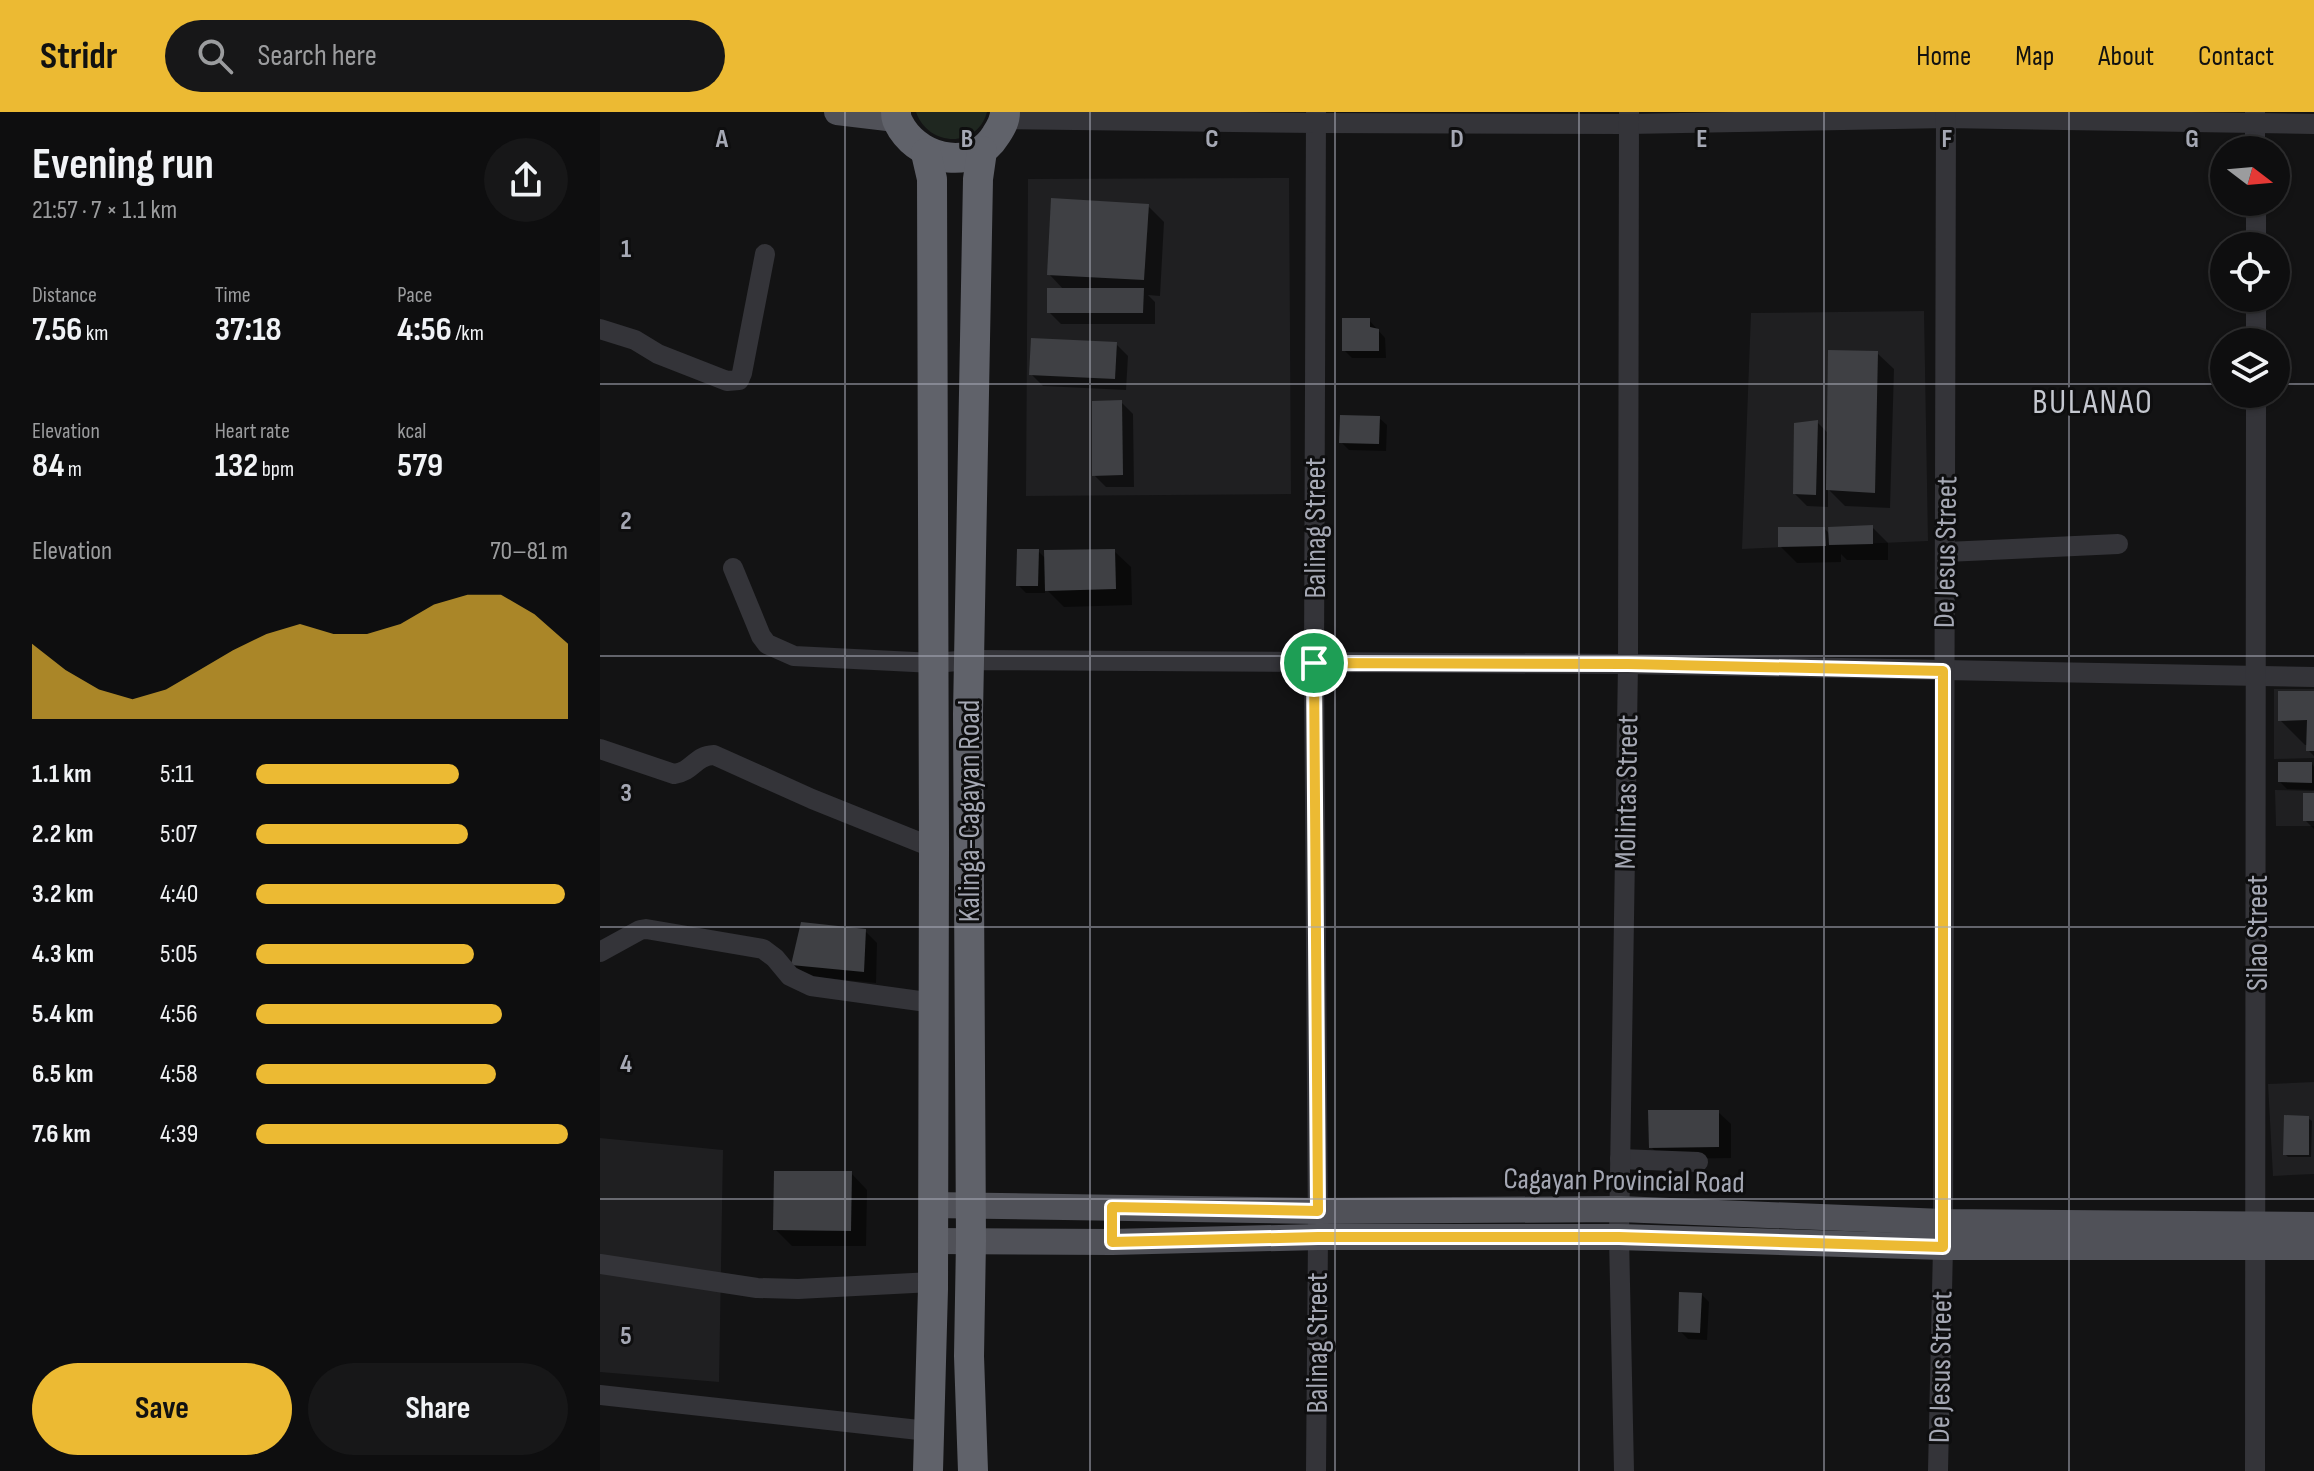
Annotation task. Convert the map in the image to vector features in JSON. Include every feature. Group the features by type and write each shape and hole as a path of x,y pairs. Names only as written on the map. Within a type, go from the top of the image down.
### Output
{"highway":[{"path":"896,116 907,137 926,153 953,158 982,151 994,139 1005,115"},
{"name":"Kalinga-Cagayan Road","path":"973,1471 969,1356 968,714 978,179 982,151"},
{"name":"Kalinga-Cagayan Road","path":"926,153 932,179 934,663 933,1241 928,1471"}],"main road":[{"path":"837,112 896,116"},
{"name":"Cagayan Provincial Road","path":"932,1205 1112,1207 1318,1224 1619,1237 2257,1235 2314,1225"},
{"path":"1112,1207 1112,1242"},
{"name":"Cagayan Provincial Road","path":"933,1241 1112,1242 1318,1224 1620,1209 1943,1234"},
{"name":"Cagayan Provincial Road","path":"2257,1235 2314,1247"}],"street":[{"path":"1005,115 1316,118 2255,117 2314,124"},
{"name":"De Jesus Street","path":"1938,1471 1943,1234 1946,115"},
{"name":"Balinag Street","path":"1316,118 1316,1471"},
{"name":"Molintas Street","path":"1624,1471 1619,1237 1628,664 1628,118"},
{"path":"600,329 635,340 658,354 727,381 739,380 765,254"},
{"name":"Silao Street","path":"2255,1471 2256,408"},
{"path":"1946,552 2118,544"},
{"path":"733,568 761,636 767,644 794,656 934,663 970,660 1628,664 2314,677"},
{"path":"600,749 674,774 686,772 700,758 714,755 934,848"},
{"path":"600,952 646,929 763,949 790,976 811,986 934,1003"},
{"path":"1620,1159 1698,1162"},
{"path":"600,1264 757,1288 813,1289 932,1282"},
{"path":"600,1395 928,1431"}],"shaded area":[{"path":"916,112 987,112 982,124 973,133 952,139 931,132"},
{"path":"1289,178 1291,494 1026,496 1028,179"},
{"path":"1924,311 1928,541 1742,549 1751,313"},
{"path":"2274,689 2314,689 2314,758 2274,759"},
{"path":"2275,790 2314,791 2314,826 2276,826"},
{"path":"2314,1082 2314,1174 2273,1176 2268,1084"},
{"path":"600,1138 723,1150 719,1382 600,1372"}],"building":[{"path":"1051,198 1149,204 1144,280 1047,275"},
{"path":"1047,288 1144,288 1143,313 1047,313"},
{"path":"1342,318 1370,318 1370,327 1379,329 1379,351 1342,351"},
{"path":"1031,338 1117,342 1115,379 1029,375"},
{"path":"1828,350 1878,351 1875,493 1826,490"},
{"path":"1122,400 1123,475 1092,476 1092,401"},
{"path":"1340,415 1380,416 1379,444 1339,443"},
{"path":"1818,420 1816,495 1793,494 1794,423"},
{"path":"1873,525 1873,544 1829,545 1828,527"},
{"path":"1778,527 1825,527 1826,546 1778,547"},
{"path":"1017,549 1039,549 1038,586 1016,586"},
{"path":"1115,549 1116,589 1045,591 1044,550"},
{"path":"2278,691 2314,691 2314,751 2306,751 2307,720 2278,721"},
{"path":"2278,762 2312,762 2312,783 2278,782"},
{"path":"2303,793 2314,793 2314,821 2303,821"},
{"path":"801,922 866,929 864,972 791,965"},
{"path":"1648,1110 1719,1110 1719,1147 1649,1148"},
{"path":"2284,1115 2309,1116 2309,1155 2283,1155"},
{"path":"774,1171 852,1171 851,1231 773,1230"},
{"path":"1679,1292 1702,1293 1700,1333 1678,1332"}],"district":[{"name":"BULANAO","path":"2093,401"}],"route":[{"path":"1314,663 1628,664 1943,671 1943,1247 1619,1237 1318,1237 1112,1242 1112,1207 1318,1211 1314,663"}]}
